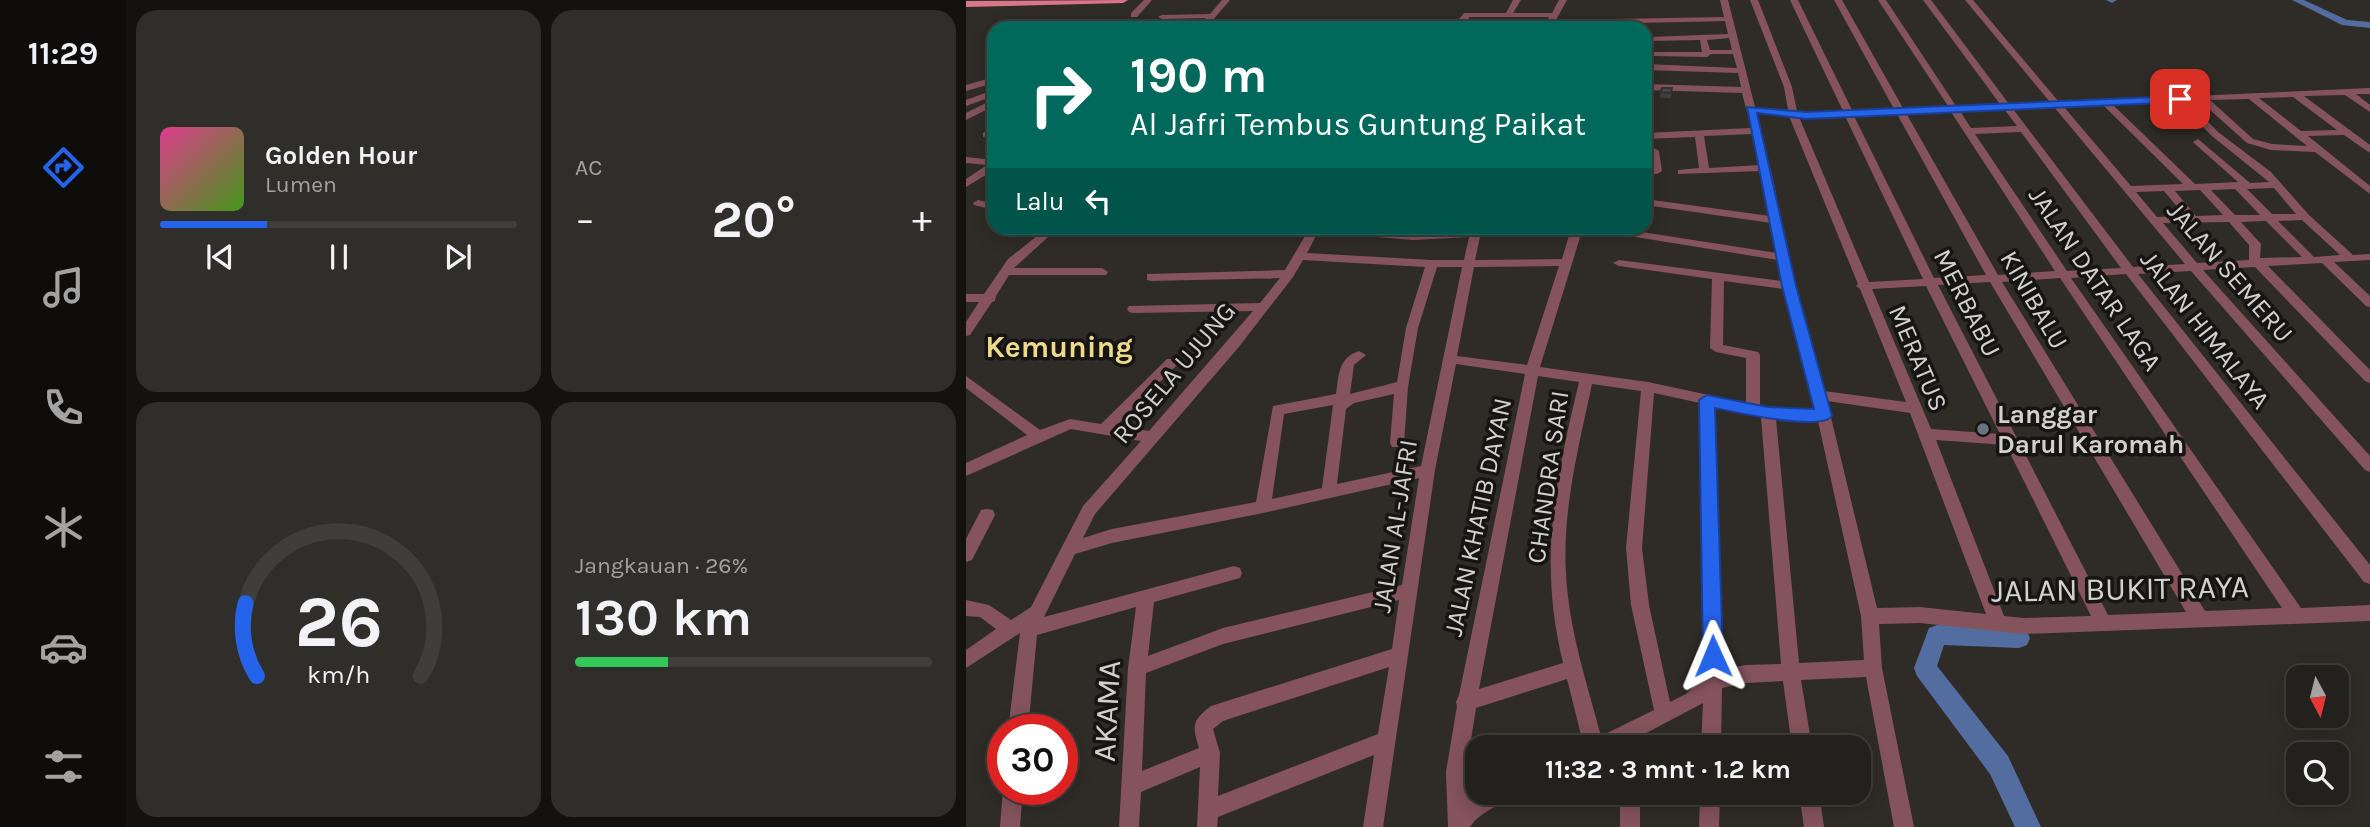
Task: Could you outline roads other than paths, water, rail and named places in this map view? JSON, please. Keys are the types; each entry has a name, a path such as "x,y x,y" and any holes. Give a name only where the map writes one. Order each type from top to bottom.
{"main road":[{"path":"966,3 1061,0"},
{"path":"966,3 1123,0"}],"street":[{"path":"1134,15 1148,0"},
{"path":"1208,21 1226,0"},
{"path":"1508,15 1517,0"},
{"path":"1552,21 1563,0"},
{"path":"1724,0 1765,169 1789,286 1819,395 1870,616 1873,668 1905,827"},
{"name":"MERATUS","path":"1754,0 1788,88 1793,114 1926,435 1998,623"},
{"name":"MERBABU","path":"1794,0 1930,282 2105,624"},
{"name":"KINIBALU","path":"1838,0 1993,277 2200,619"},
{"name":"JALAN DATAR LAGA","path":"1882,0 2063,274 2297,617"},
{"name":"JALAN HIMALAYA","path":"1927,0 2128,270 2370,577"},
{"name":"JALAN SEMERU","path":"1969,0 2193,267 2370,466"},
{"path":"1463,21 1467,15 1508,15 1545,21"},
{"path":"1161,17 1212,16"},
{"path":"1652,23 1728,19"},
{"path":"1652,39 1731,36"},
{"path":"1703,38 1706,52"},
{"path":"1677,39 1681,55"},
{"path":"1652,54 1704,56 1706,52 1735,52"},
{"path":"1652,67 1741,71"},
{"path":"966,77 987,72"},
{"path":"966,88 987,82"},
{"path":"1652,87 1746,90"},
{"path":"2347,92 2370,109"},
{"path":"1751,109 1793,114 1849,114 2370,92"},
{"path":"2295,94 2370,150"},
{"path":"2252,96 2368,187"},
{"path":"2202,98 2250,141 2271,147 2318,149"},
{"path":"2180,99 2276,185 2305,217 2350,258"},
{"path":"966,103 987,100"},
{"path":"966,117 987,102"},
{"path":"2105,102 2231,218 2255,243 2253,257 2258,264 2370,378"},
{"path":"1652,129 1755,128"},
{"path":"1652,136 1755,128"},
{"path":"1970,131 2023,129"},
{"path":"2299,134 2345,132"},
{"path":"1699,134 1704,171"},
{"path":"2199,142 2242,185 2268,217 2370,303"},
{"path":"1652,171 1657,171 1654,151"},
{"path":"966,160 987,163"},
{"path":"966,184 987,169"},
{"path":"1682,172 1765,169"},
{"path":"2129,189 2276,185"},
{"path":"2167,188 2193,219"},
{"path":"978,203 987,205"},
{"path":"1652,203 1776,220"},
{"path":"2155,220 2305,217"},
{"path":"966,332 991,298 1004,271 1026,247 1043,235"},
{"name":"ROSELA UJUNG","path":"1032,621 1072,548 1089,510 1289,274 1310,235"},
{"path":"1391,235 1434,235"},
{"name":"JALAN AL-JAFRI","path":"1373,827 1428,470 1475,235"},
{"name":"JALAN KHATIB DAYAN","path":"1459,824 1456,772 1465,702 1532,371 1576,235"},
{"path":"1643,235 1783,257"},
{"path":"1300,256 1432,264 1566,261"},
{"path":"1862,286 2369,258"},
{"path":"1619,263 1789,286"},
{"path":"1397,443 1401,386 1412,328 1432,264"},
{"path":"1004,271 1102,272"},
{"path":"1151,277 1289,274"},
{"path":"1718,278 1716,348 1754,355 1800,735"},
{"path":"966,298 991,298"},
{"path":"1133,309 1261,307"},
{"path":"1329,490 1338,411 1348,363 1359,355"},
{"path":"1451,359 1648,387 1760,411 1824,416"},
{"path":"1103,430 1172,362"},
{"name":"CHANDRA SARI","path":"1587,377 1573,436 1558,554 1560,601 1591,735"},
{"path":"966,382 1038,436"},
{"path":"1263,507 1278,410 1342,401 1401,386"},
{"path":"1648,387 1634,548 1640,605 1664,715"},
{"path":"1819,395 1914,408"},
{"path":"1707,400 1713,681 1711,735"},
{"path":"966,470 1070,424 1153,437"},
{"path":"1926,435 2012,440"},
{"path":"1072,548 1112,536 1263,507 1329,490 1428,470"},
{"path":"966,555 987,515"},
{"path":"966,660 1010,629 1032,621 1146,597 1234,573"},
{"path":"1138,668 1223,636 1410,590"},
{"name":"AKAMA","path":"1129,827 1138,668 1146,597"},
{"path":"966,608 983,610 1010,629"},
{"name":"JALAN BUKIT RAYA","path":"1870,616 1920,615 2024,626 2370,613"},
{"path":"1020,714 1032,621"},
{"path":"1385,741 1207,819 1210,753 1203,729 1212,716 1399,655"},
{"path":"1465,702 1574,668"},
{"path":"1636,735 1693,699 1713,681 1745,674 1873,668"},
{"path":"1133,785 1210,753"},
{"path":"1010,827 1012,805"},
{"path":"1459,824 1470,809 1477,805"},
{"path":"1630,805 1630,827"},
{"path":"1709,827 1710,805"},
{"path":"1811,805 1814,827"}],"waterway":[{"path":"2297,0 2345,23 2370,25"},
{"path":"2019,638 1937,635 1925,668 1999,765 2028,827"}],"place":[{"name":"Langgar Darul Karomah","path":"1983,429"}],"district":[{"name":"Kemuning","path":"1059,347"}]}
